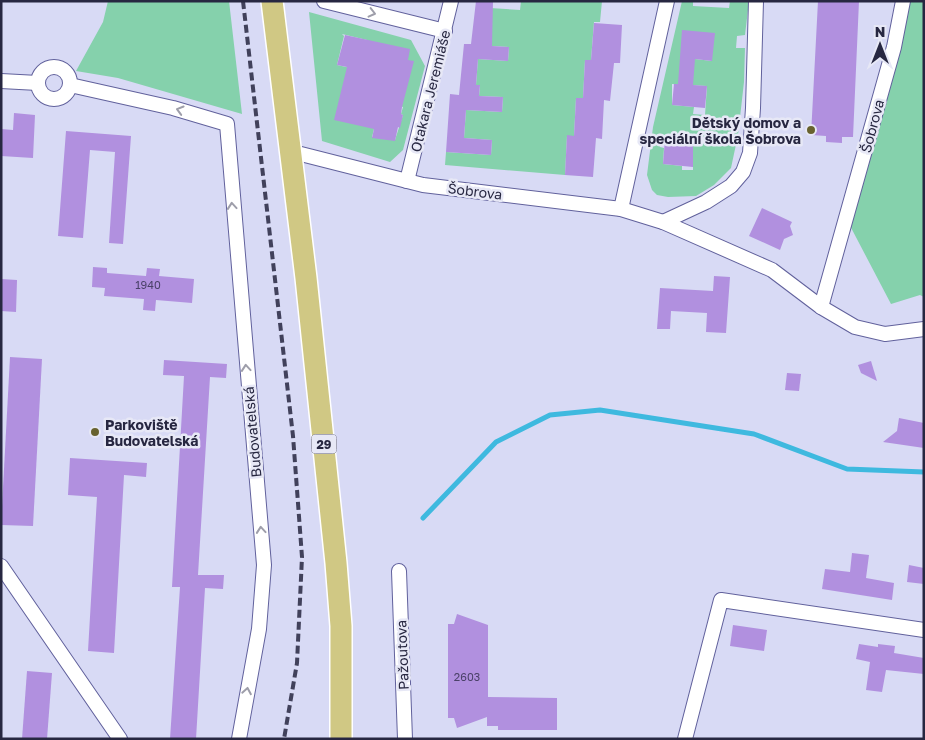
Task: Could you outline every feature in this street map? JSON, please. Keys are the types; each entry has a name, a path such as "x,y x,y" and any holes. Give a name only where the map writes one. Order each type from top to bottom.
{"main road":[{"name":"29","path":"272,1 311,327 340,617 343,678 341,739"}],"street":[{"path":"324,1 445,31"},
{"name":"Otakara Jeremiáše","path":"407,181 451,1"},
{"path":"621,209 667,1"},
{"path":"662,222 715,196 731,186 743,172 750,153 756,1"},
{"name":"Šobrova","path":"821,307 894,48 903,1"},
{"path":"57,68 66,73 70,85 63,96 54,100 41,93 38,83 46,69 57,68"},
{"path":"1,81 38,83"},
{"name":"Budovatelská","path":"70,85 173,108 227,124 264,565 258,629 239,739"},
{"name":"Šobrova","path":"289,151 423,185 621,209 662,222 772,270 821,307 856,327 885,334 924,329"},
{"path":"1,566 120,739"},
{"name":"Pažoutova","path":"399,571 405,739"},
{"path":"685,739 721,600 924,630"}],"green space":[{"path":"108,1 229,1 242,114 118,78 76,71 103,22"},
{"path":"521,1 602,1 600,22 594,22 591,60 585,60 583,98 576,98 574,136 567,136 565,175 445,165 446,152 491,155 492,140 464,138 466,110 502,112 503,97 479,96 480,86 476,85 478,59 508,61 509,47 492,46 492,34 488,34 490,8 520,10"},
{"path":"682,1 693,1 693,6 729,8 730,1 749,1 745,35 737,36 736,48 745,48 744,82 738,135 731,168 714,185 696,196 668,197 657,195 652,190 647,175 653,127","holes":["682,31 712,61 695,59","672,84 707,86 705,115 693,114 694,107 672,105","672,137 693,139 693,170 682,170 682,166 663,164 664,148 660,147 661,139 672,139"]},
{"path":"903,1 924,1 924,297 920,295 891,304 847,220"},
{"path":"309,12 411,40 425,66 403,150 390,162 322,141","holes":["342,34 367,40 360,70 337,65 344,36","381,101 403,107 401,114 403,115 395,140 372,137"]}],"building":[{"path":"476,1 493,1 492,46 509,47 508,61 478,59 476,85 480,85 479,96 503,97 502,112 466,110 464,138 492,140 491,155 446,152 450,94 459,95 464,44 471,44"},
{"path":"818,1 859,1 853,137 842,137 842,143 826,142 826,136 811,135"},
{"path":"594,23 622,25 620,63 614,63 610,101 604,100 602,139 596,138 593,177 565,175 567,135 574,136 576,98 583,98 585,60 591,60"},
{"path":"682,30 715,33 712,61 695,59 693,85 707,86 705,108 672,105 674,84 678,84"},
{"path":"345,35 410,49 408,60 414,61 402,107 401,114 403,115 400,128 398,127 395,141 372,138 374,129 334,120 347,67 337,65"},
{"path":"14,113 35,115 33,158 1,156 1,129 13,130"},
{"path":"66,131 131,136 123,244 109,243 115,152 90,150 83,238 58,236"},
{"path":"672,137 693,139 693,167 663,164 665,139 672,139"},
{"path":"762,208 792,222 790,226 793,235 784,239 780,250 749,236"},
{"path":"93,267 107,268 107,273 146,276 147,268 160,269 159,276 194,279 192,303 156,300 155,311 143,310 144,299 104,296 105,288 92,287"},
{"path":"714,276 730,277 726,333 706,332 707,313 671,311 670,329 657,329 660,288 713,291"},
{"path":"1,279 17,280 16,312 1,311"},
{"path":"10,357 42,359 33,526 1,525"},
{"path":"164,360 227,364 226,378 210,377 198,575 224,575 223,589 205,588 196,739 170,739 180,587 172,587 184,376 163,375"},
{"path":"871,361 877,381 861,373 858,365"},
{"path":"787,373 801,374 799,391 785,390"},
{"path":"899,418 924,423 924,448 883,442 897,431"},
{"path":"70,458 147,463 146,477 124,475 114,653 88,651 97,497 68,495"},
{"path":"852,553 869,555 866,578 894,583 892,600 822,589 825,569 850,572"},
{"path":"909,565 924,568 924,584 907,582"},
{"path":"457,614 488,625 488,697 557,698 557,730 498,730 498,726 487,726 487,717 457,728 454,718 448,718 448,624 454,624"},
{"path":"733,625 767,630 764,651 730,646"},
{"path":"859,644 878,647 878,644 895,646 894,653 924,658 924,674 886,670 882,692 866,690 870,662 856,659"},
{"path":"27,671 52,673 47,739 22,739"}],"waterway":[{"path":"423,518 496,442 550,415 600,410 754,434 847,469 924,472"}],"railway":[{"path":"243,1 293,436 302,557 297,663 284,739"}],"place":[{"name":"Dětský domov a speciální škola Šobrova","path":"811,130"},
{"name":"Parkoviště Budovatelská","path":"95,432"}]}
